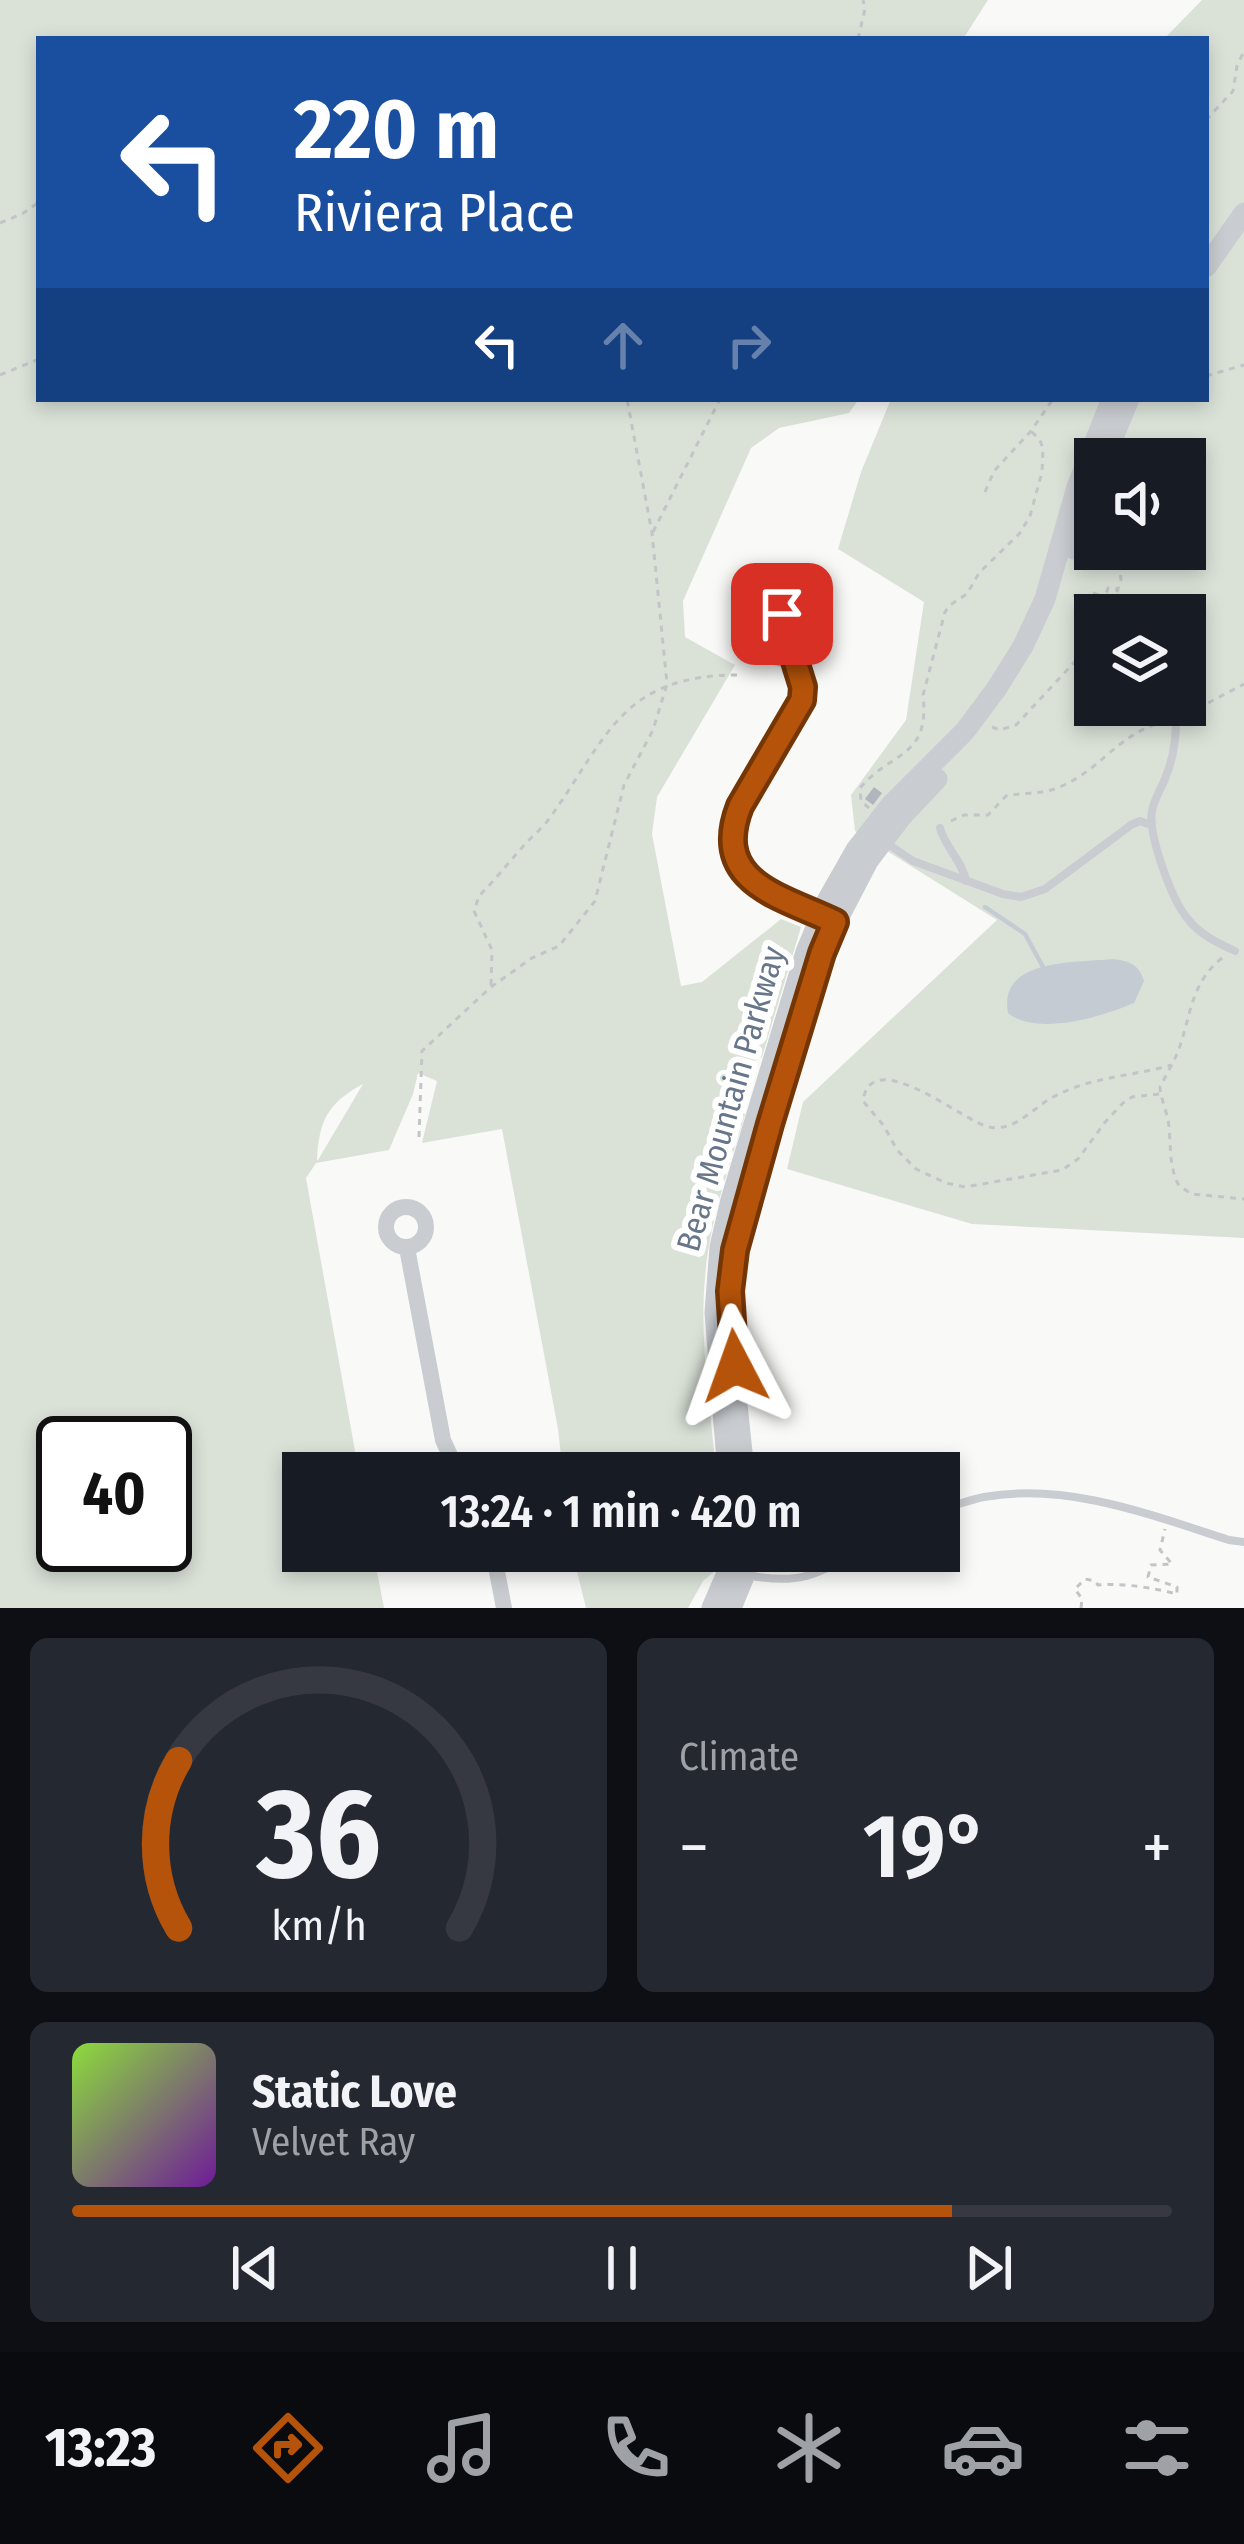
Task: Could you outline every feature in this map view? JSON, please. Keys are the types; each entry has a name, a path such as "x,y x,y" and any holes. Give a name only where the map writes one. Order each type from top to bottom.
{"street":[{"path":"1209,243 1244,194"},
{"path":"1209,263 1244,213"},
{"name":"Bear Mountain Parkway","path":"742,1452 731,1312 735,1250 840,876 870,830 965,731 1010,668 1045,599 1077,487 1111,402"},
{"path":"1113,438 1128,402"},
{"name":"Bear Mountain Parkway","path":"726,1452 715,1313 719,1247 806,952 883,840 986,724 1020,673 1050,616 1074,545"},
{"path":"794,658 802,700 740,806 731,841 751,882 827,919"},
{"path":"407,1247 448,1452"},
{"path":"497,1572 504,1608"},
{"path":"712,1608 732,1572"},
{"path":"731,1608 736,1572"}],"lane":[{"path":"1175,726 1173,756 1153,806 1151,825 1181,910 1201,932 1235,951"},
{"path":"883,840 913,861 1021,897 1045,889 1131,825 1140,821 1151,825"},
{"path":"940,828 965,881"},
{"path":"960,1504 985,1497 1044,1493 1101,1502 1244,1542"},
{"path":"756,1572 770,1580 806,1578 818,1572"}],"path":[{"path":"859,36 863,0"},
{"path":"1209,117 1233,91 1244,50"},
{"path":"0,223 36,204"},
{"path":"0,375 36,360"},
{"path":"1209,375 1244,365"},
{"path":"419,1137 422,1051 491,987 532,958 559,946 595,901 624,784 653,730 667,684 652,533 628,402"},
{"path":"652,533 719,402"},
{"path":"985,492 994,470 1052,402"},
{"path":"870,810 861,801 860,788 921,734 923,695 945,612 967,594 991,558 1008,546 1030,516 1043,449 1031,431"},
{"path":"1117,594 1120,570"},
{"path":"1106,594 1108,588 1119,589"},
{"path":"986,724 1000,730 1016,725 1074,663"},
{"path":"491,987 492,950 474,911 479,896 547,822 611,724 667,684 705,675 738,674"},
{"path":"1206,704 1244,685"},
{"path":"940,828 958,816 988,815 1006,796 1061,787 1138,730 1152,726"},
{"path":"1235,951 1215,964 1199,984 1159,1094 1179,1186 1192,1194 1244,1199"},
{"path":"1159,1094 1132,1097 1123,1103 1078,1159 1062,1171 965,1187 916,1168 897,1150 863,1101 869,1085 892,1081 924,1091 985,1126 1005,1127 1072,1087 1172,1065"},
{"path":"1082,1608 1075,1589 1085,1579 1098,1585 1150,1586 1177,1594 1177,1587 1148,1576 1151,1565 1172,1564 1160,1550 1168,1521"}],"shaded area":[{"path":"0,0 988,0 965,36 36,36 36,402 857,402 849,413 779,428 751,448 683,601 685,637 735,665 657,797 652,834 681,986 702,982 781,919 801,927 762,1057 742,1068 734,1095 745,1115 707,1257 703,1326 714,1452 561,1452 502,1129 422,1143 437,1081 418,1073 389,1150 316,1163 306,1178 355,1452 282,1452 282,1572 377,1572 384,1608 0,1608","holes":["363,1084 317,1160 328,1114 341,1098"]},
{"path":"1202,0 1244,0 1244,1238 972,1224 787,1169 803,1102 997,920 855,831 851,795 906,720 924,602 838,549 861,472 890,402 1209,402 1209,36 1167,36"},
{"path":"1113,959 1133,964 1142,975 1134,1003 1053,1024 1021,1020 1008,1013 1008,995 1027,973 1060,963"},
{"path":"577,1572 714,1572 688,1608 586,1608"}],"building":[{"path":"874,787 882,793 873,805 865,799"}],"waterway":[{"path":"985,907 1025,934 1043,967"}],"route":[{"path":"735,1366 730,1291 735,1250 835,922 751,882 731,841 740,806 802,700 794,658 807,637 804,625 782,614"}]}
